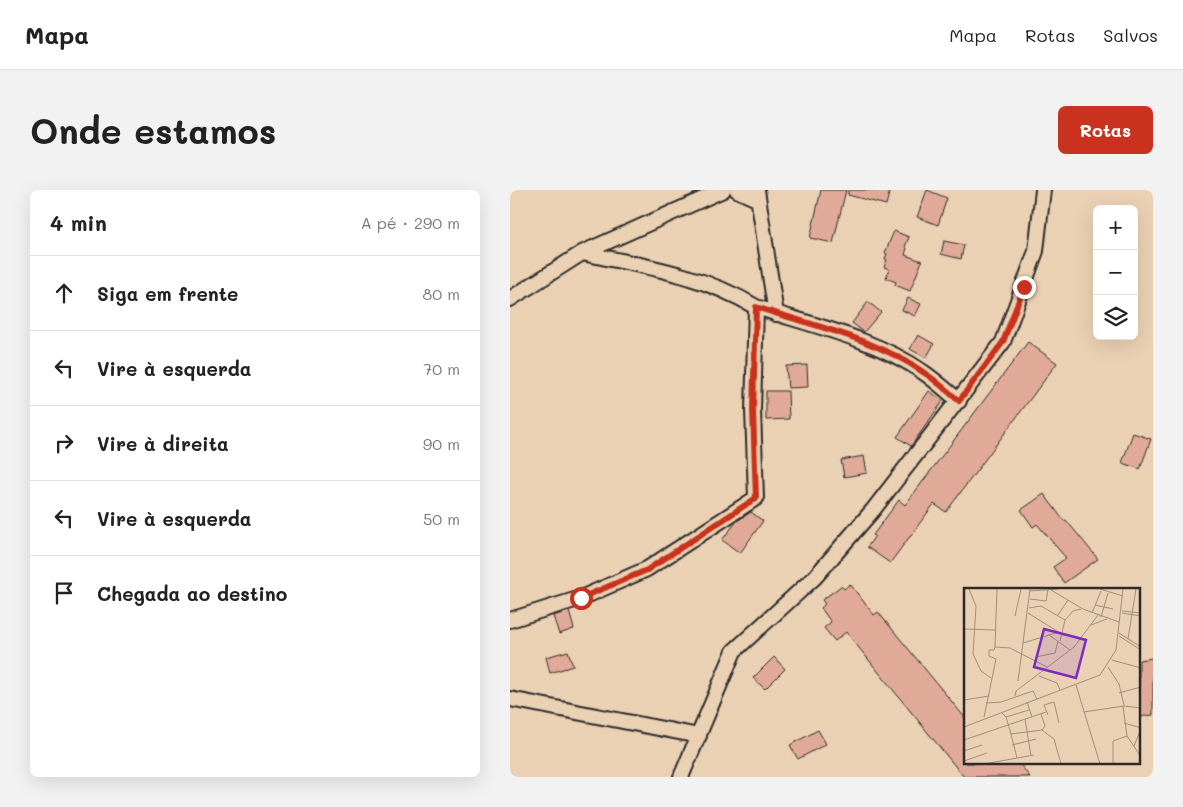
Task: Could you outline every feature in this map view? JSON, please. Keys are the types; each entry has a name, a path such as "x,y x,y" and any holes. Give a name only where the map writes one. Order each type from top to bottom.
{"street":[{"path":"510,300 582,253 723,190"},
{"path":"737,190 757,194 776,314"},
{"path":"680,777 734,651 815,577 873,510 1003,342 1036,251 1043,190"},
{"path":"582,253 662,268 700,280 744,299 756,307 890,353 923,372 959,401"},
{"path":"510,620 581,598 647,570 756,498 753,410 756,307"},
{"path":"510,700 699,736"}],"building":[{"path":"821,190 846,190 833,243 810,238"},
{"path":"848,190 890,190 886,205 848,195"},
{"path":"927,190 947,198 938,225 917,217"},
{"path":"894,231 909,237 905,247 907,248 905,255 922,261 910,291 895,285 896,282 886,278 889,269 884,267 887,260 885,259 887,254 885,253"},
{"path":"944,241 964,245 961,259 941,254"},
{"path":"908,298 921,304 915,316 902,310"},
{"path":"868,302 881,312 864,332 852,323"},
{"path":"918,335 934,344 926,358 910,349"},
{"path":"1028,342 1057,363 946,512 934,504 890,563 867,547 875,536 873,535 899,500 905,505"},
{"path":"807,365 808,387 788,388 786,366"},
{"path":"766,391 788,391 789,419 766,420"},
{"path":"929,391 943,401 911,446 897,437"},
{"path":"1133,433 1151,439 1140,469 1122,463"},
{"path":"864,456 867,473 844,477 841,460"},
{"path":"1044,494 1064,521 1066,520 1098,559 1064,583 1053,567 1066,558 1037,524 1033,527 1021,510"},
{"path":"751,512 763,521 740,553 722,540 737,521"},
{"path":"850,584 874,615 878,612 964,717 964,764 1020,764 1030,777 964,777 846,632 835,641 824,628 831,622 821,608 825,604 822,600 841,586 844,589"},
{"path":"569,611 574,629 559,634 553,616"},
{"path":"568,651 573,666 550,673 546,657"},
{"path":"774,657 785,669 765,689 753,678"},
{"path":"1153,658 1153,715 1140,717 1140,660"},
{"path":"818,730 826,744 798,759 790,745"}],"route":[{"path":"581,598 647,570 756,498 753,410 756,307 890,353 923,372 959,401 1003,342 1024,287"}]}
